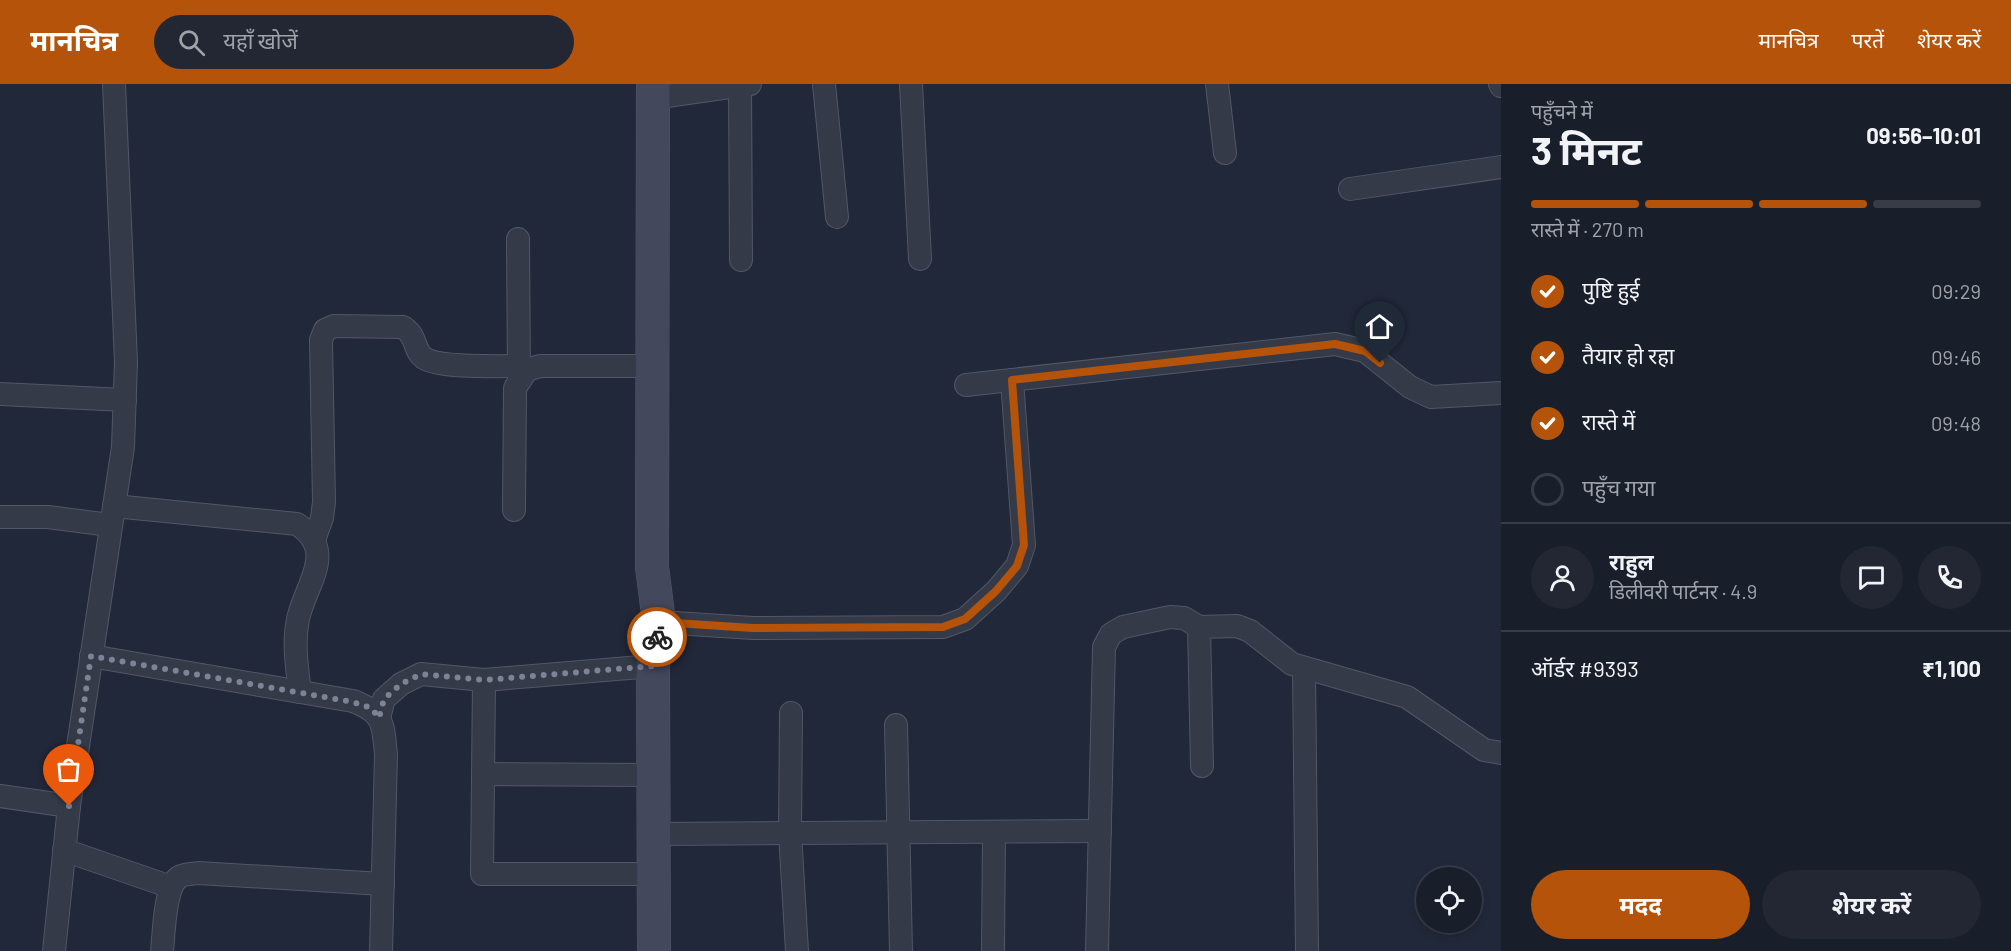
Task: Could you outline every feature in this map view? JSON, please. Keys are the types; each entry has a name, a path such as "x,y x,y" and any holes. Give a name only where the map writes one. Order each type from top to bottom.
{"street":[{"path":"54,951 69,806 123,447 126,362 114,84"},
{"path":"824,84 837,216"},
{"path":"911,84 920,259"},
{"path":"1217,84 1225,153"},
{"path":"654,951 653,666 659,622 652,567 653,91 745,85 741,260"},
{"path":"1350,189 1501,167"},
{"path":"514,510 515,388 519,372 518,239"},
{"path":"314,540 322,518 324,502 321,340 325,330 334,326 403,327 412,333 418,352 431,361 519,372 540,366 654,366"},
{"path":"966,385 1335,344 1365,351 1410,387 1431,397 1501,393"},
{"path":"659,622 753,628 943,627 965,619 1017,566 1024,545 1012,380"},
{"path":"0,394 125,400"},
{"path":"0,517 112,516 297,524 309,532 318,550 315,576 300,612 296,637 300,692"},
{"path":"1097,951 1104,647 1111,634 1123,627 1170,617 1184,618 1199,627 1237,626 1250,631 1280,657 1304,670 1372,686 1407,698 1484,750 1501,753"},
{"path":"1199,627 1202,766"},
{"path":"91,656 300,692 353,702 371,708 379,718 384,730 386,755 381,951"},
{"path":"379,718 384,699 401,684 421,674 484,680 653,666"},
{"path":"1304,670 1307,951"},
{"path":"484,680 482,874 654,874"},
{"path":"791,713 790,833 797,951"},
{"path":"896,725 901,951"},
{"path":"484,774 653,775"},
{"path":"0,796 69,806"},
{"path":"653,834 1100,831"},
{"path":"993,951 994,832"},
{"path":"64,850 171,887"},
{"path":"162,951 171,887 178,878 198,873 383,884"}],"way so far":[{"path":"69,806 91,656 353,702 371,708 379,718 384,699 401,684 421,674 484,680 653,666 657,637"}],"route":[{"path":"657,637 659,622 753,628 943,627 965,619 996,591 1017,566 1024,545 1024,515 1012,380 1335,344 1352,346 1365,351 1380,363"}]}
